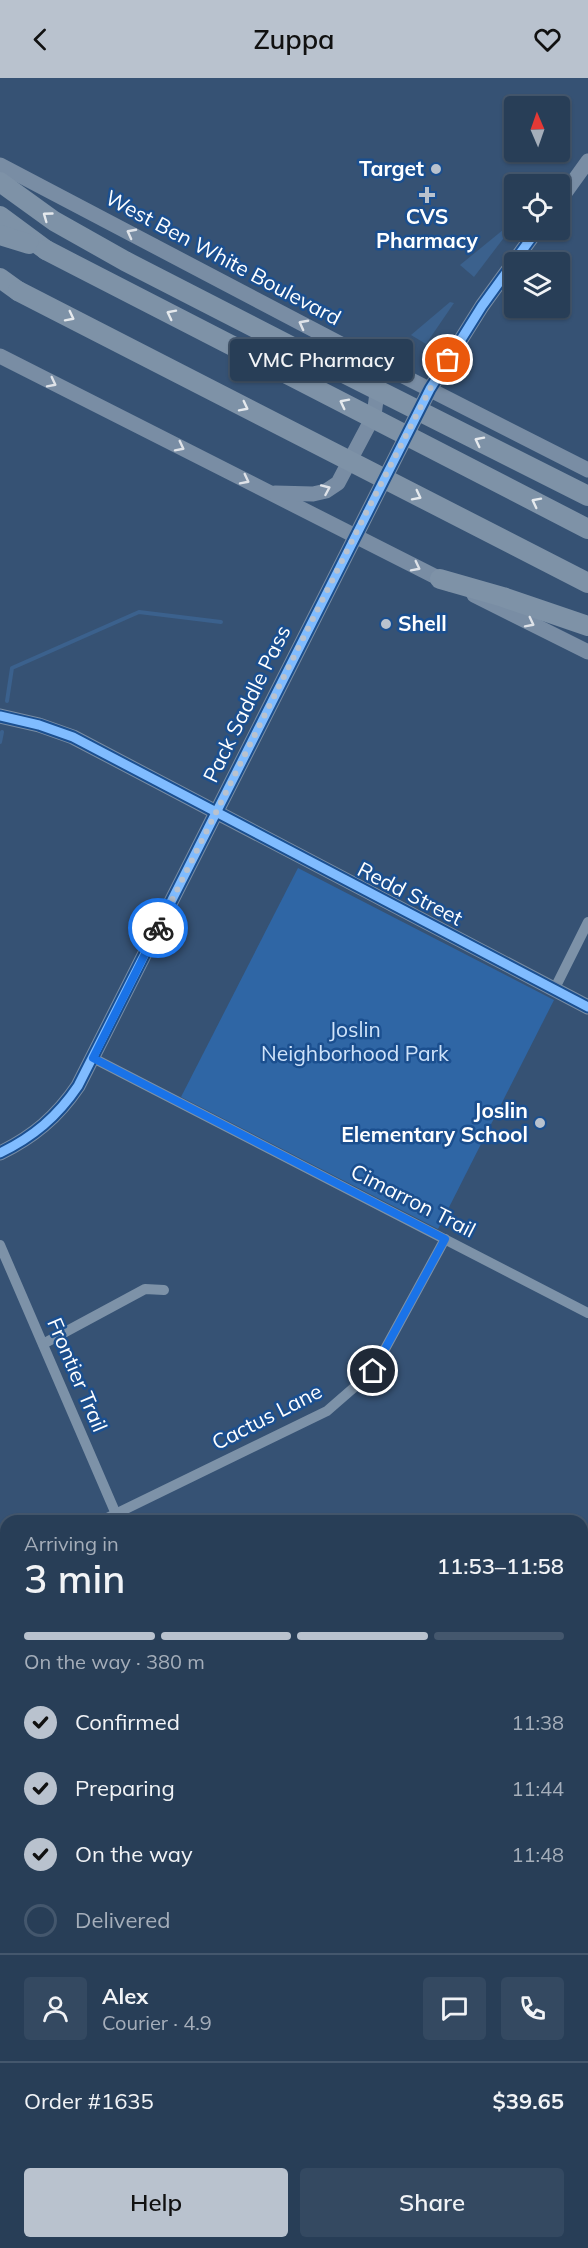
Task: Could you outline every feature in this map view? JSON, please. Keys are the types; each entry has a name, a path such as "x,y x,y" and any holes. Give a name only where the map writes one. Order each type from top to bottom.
{"highway":[{"path":"0,182 54,221 105,250 588,496"},
{"path":"0,216 46,250"},
{"path":"0,235 46,250 588,529"},
{"path":"0,278 9,288 588,583"},
{"path":"440,579 503,597 588,626"}],"street":[{"path":"570,186 588,161"},
{"name":"West Ben White Boulevard","path":"0,165 356,352 588,470"},
{"name":"Pack Saddle Pass","path":"0,1153 29,1138 54,1118 78,1086 430,389 482,306 530,240"},
{"path":"269,492 313,494 326,491 338,483 374,415 378,393 373,375 356,352"},
{"path":"0,356 355,537 588,652"},
{"name":"Redd Street","path":"0,716 39,725 73,737 588,1007"},
{"path":"555,990 588,922"},
{"name":"Cimarron Trail","path":"93,1058 588,1313"},
{"name":"Cactus Lane","path":"121,1515 327,1411 373,1371 445,1239"},
{"name":"Frontier Trail","path":"0,1245 116,1515"},
{"path":"43,1344 145,1290 164,1290"}],"green space":[{"name":"Joslin Neighborhood Park","path":"298,868 554,1000 438,1229 181,1097"}],"shaded area":[{"path":"504,229 504,238 474,277 460,265"},
{"path":"450,302 454,303 426,344 411,335"}],"waterway":[{"path":"7,701 12,668 139,612 221,622"},
{"path":"0,742 2,732"}],"cycle path":[{"path":"0,1153 44,1125 78,1086 430,389 482,306 530,240"},
{"path":"0,716 39,725 73,737 588,1007"}],"way so far":[{"path":"158,928 365,515 430,389 448,360"}],"place":[{"name":"Target","path":"436,169"},
{"name":"CVS Pharmacy","path":"427,195"},
{"name":"VMC Pharmacy","path":"448,360"},
{"name":"Shell","path":"386,624"},
{"name":"Joslin Elementary School","path":"540,1123"}],"route":[{"path":"158,928 93,1058 445,1239 373,1371"}]}
